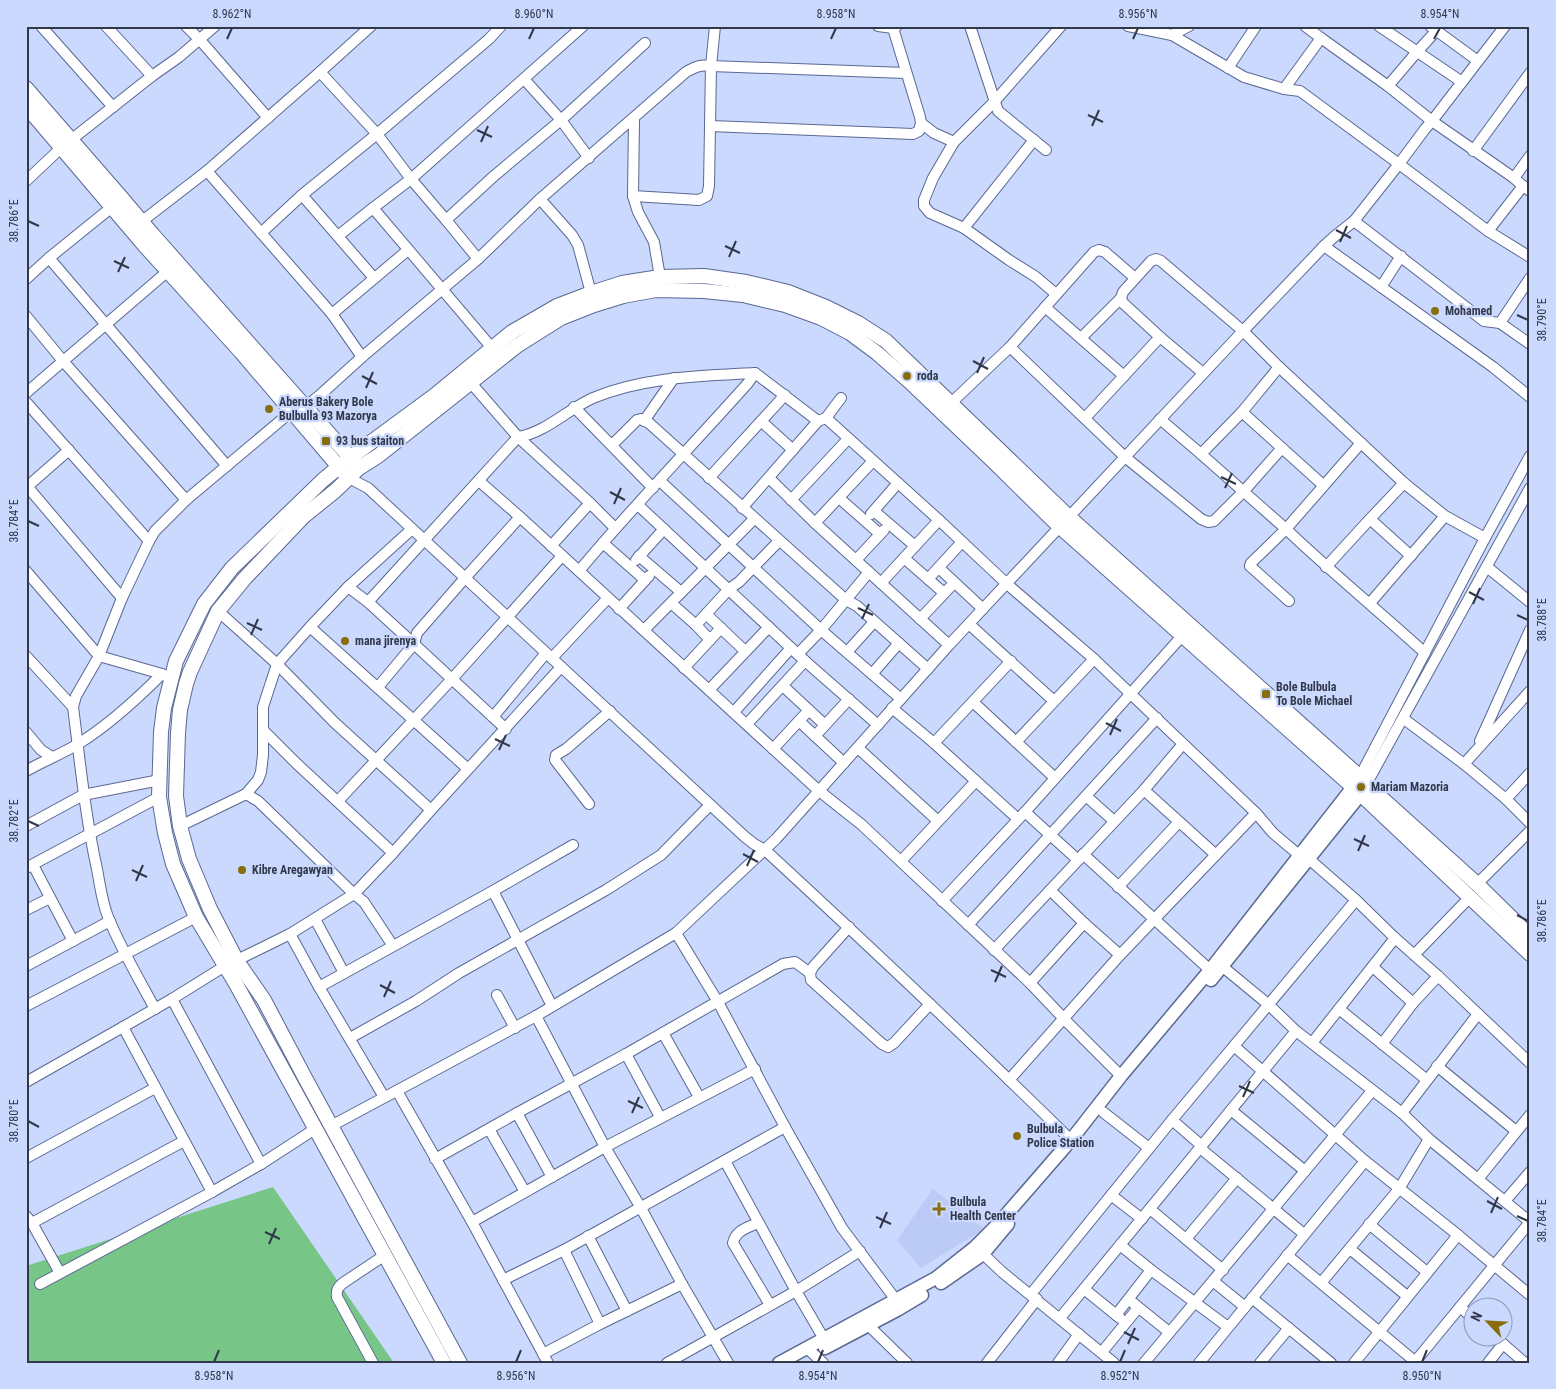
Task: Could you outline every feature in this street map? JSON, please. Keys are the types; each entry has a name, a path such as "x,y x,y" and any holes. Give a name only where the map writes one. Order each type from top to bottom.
{"main road":[{"path":"26,88 112,207 241,352 353,468"},
{"path":"26,106 67,143 141,222 298,409 338,467"},
{"path":"460,1363 264,1000 231,963 196,917 173,864 159,797 161,732 167,676 204,604 232,568 338,467 353,468 378,456 518,345 557,306 591,292 622,283 660,277 704,276 746,282 787,299 850,333 877,353 910,382 994,462 1360,786 1470,897 1530,954"},
{"path":"444,1363 315,1129 231,963 189,859 180,826 176,796 178,733 180,710 190,672 218,611 245,578 353,468 434,396 512,332 545,320 561,318 624,296 656,290 704,291 787,299 826,307 858,323 886,341 951,403 1064,522 1182,636 1477,884 1530,936"}],"street":[{"path":"41,26 113,107"},
{"path":"186,26 268,118"},
{"path":"26,181 67,143 179,57 215,26"},
{"path":"141,222 207,171 370,26"},
{"path":"261,233 501,26"},
{"path":"338,236 411,179 583,26"},
{"path":"633,196 699,200 707,196 709,186 711,66 714,26"},
{"path":"710,126 913,134 919,131 921,123 906,74 896,27 878,26"},
{"path":"970,26 998,111 1046,150"},
{"path":"1056,294 1036,277 964,228 930,213 924,206 924,200 933,178 954,142 994,102 1061,26"},
{"path":"1128,26 1172,35 1244,78 1284,89 1300,91 1488,231 1530,257"},
{"path":"1172,35 1190,26"},
{"path":"1228,68 1256,26"},
{"path":"1305,26 1388,86 1432,121 1526,188 1488,231"},
{"path":"1379,26 1416,53 1462,82"},
{"path":"331,1126 536,1016 676,933 764,850 949,645 1125,456 1324,246 1354,222 1505,26"},
{"path":"112,28 152,76"},
{"path":"1388,86 1416,53 1433,29 1478,61"},
{"path":"1284,89 1321,38"},
{"path":"446,220 494,176 561,120 645,43"},
{"path":"155,1009 125,953 110,921 103,900 89,834 73,706 76,696 99,656 122,598 155,532 186,500 298,409 319,396 478,259 540,199 686,72 696,66 704,65 906,74"},
{"path":"320,72 377,134 411,179 478,259"},
{"path":"1473,151 1530,73"},
{"path":"524,79 561,120 589,158"},
{"path":"634,119 633,196 638,212 654,242 660,277"},
{"path":"921,123 934,133 954,142"},
{"path":"964,228 1034,140"},
{"path":"1514,178 1530,156"},
{"path":"207,171 332,314 362,357"},
{"path":"302,196 374,278"},
{"path":"540,199 572,235 578,245 591,292"},
{"path":"26,279 112,207"},
{"path":"373,208 492,348"},
{"path":"1354,222 1484,321 1500,323 1530,344"},
{"path":"1324,246 1494,367 1530,398"},
{"path":"332,314 408,250"},
{"path":"951,403 1010,348 1094,252 1099,250 1105,252 1135,278"},
{"path":"1381,287 1401,256"},
{"path":"49,258 227,466"},
{"path":"1081,338 1121,298 1123,292 1135,278 1156,258 1243,331 1404,483 1445,516 1485,538"},
{"path":"26,393 168,271"},
{"path":"1500,323 1530,278"},
{"path":"1121,298 1123,303 1160,338 1203,374"},
{"path":"1045,307 1124,376"},
{"path":"26,316 63,361 186,500"},
{"path":"1085,418 1160,338"},
{"path":"1010,348 1125,456 1201,519 1208,522 1214,521 1282,448"},
{"path":"1201,454 1242,412 1279,367"},
{"path":"579,571 615,528 657,484 755,373"},
{"path":"368,602 423,539 518,437 534,433 574,407 615,390 674,378 755,373 848,439 898,483 1007,584 1094,659 1256,813 1273,833 1356,900 1530,1063"},
{"path":"644,421 674,378"},
{"path":"471,382 518,437 615,528"},
{"path":"709,478 785,395"},
{"path":"742,508 841,398"},
{"path":"26,402 149,541"},
{"path":"574,407 612,445 730,544 821,630 901,699"},
{"path":"1242,412 1323,485"},
{"path":"1160,419 1425,653"},
{"path":"612,445 638,420 644,421 661,434 846,600 857,606 928,669"},
{"path":"761,421 793,450"},
{"path":"791,500 848,439"},
{"path":"1289,601 1250,566 1251,563 1286,529 1361,443"},
{"path":"68,450 27,485 122,598"},
{"path":"1360,786 1425,653 1530,456"},
{"path":"815,523 873,461"},
{"path":"353,468 368,488 710,805 744,836 764,850 849,927 1071,1140"},
{"path":"769,478 815,523 949,645"},
{"path":"479,481 818,790 862,825 901,861 1030,983 1121,1076"},
{"path":"865,521 898,483"},
{"path":"1326,567 1404,483"},
{"path":"779,1363 814,1355 824,1339 936,1278 974,1248 1009,1212 1071,1140 1121,1076 1304,857 1360,786 1404,719 1530,488"},
{"path":"839,498 880,534"},
{"path":"551,546 590,503"},
{"path":"638,505 798,654 878,725"},
{"path":"874,511 915,546"},
{"path":"1370,604 1445,516"},
{"path":"378,687 414,644 417,634 520,517"},
{"path":"644,630 754,518"},
{"path":"1370,519 1411,556"},
{"path":"881,583 939,520"},
{"path":"856,560 889,524"},
{"path":"180,826 246,794 258,780 263,755 263,707 277,664 348,587 412,529"},
{"path":"629,566 664,529"},
{"path":"696,625 728,589 739,582 779,541"},
{"path":"928,579 962,542"},
{"path":"602,543 645,580"},
{"path":"338,801 415,720 506,616 562,556"},
{"path":"639,556 680,592"},
{"path":"904,558 944,593"},
{"path":"1487,567 1530,602"},
{"path":"939,568 984,609"},
{"path":"619,609 656,570"},
{"path":"26,572 99,656 167,676"},
{"path":"734,712 798,654 821,630 869,572"},
{"path":"920,619 954,583"},
{"path":"348,587 368,602 506,729"},
{"path":"493,717 549,656 608,598"},
{"path":"671,603 710,640"},
{"path":"218,611 277,664 335,723 431,810"},
{"path":"706,614 745,651"},
{"path":"846,652 874,622"},
{"path":"969,624 1054,701"},
{"path":"310,627 468,769"},
{"path":"709,690 769,627"},
{"path":"684,668 721,628"},
{"path":"1476,749 1530,630"},
{"path":"942,900 1021,816 1182,636"},
{"path":"872,674 899,643"},
{"path":"747,724 783,686 798,654"},
{"path":"26,656 73,706"},
{"path":"1016,742 1094,659"},
{"path":"934,743 1011,661"},
{"path":"26,1082 155,1009 231,963 290,934 354,894 561,667"},
{"path":"26,771 78,744 102,727 143,692 167,676"},
{"path":"783,686 825,724"},
{"path":"1464,764 1530,691"},
{"path":"815,736 849,699"},
{"path":"973,702 1055,778"},
{"path":"892,708 976,781 1118,886 1210,970"},
{"path":"773,749 809,710"},
{"path":"589,804 554,760 556,755 566,749 610,711"},
{"path":"968,925 1157,718"},
{"path":"1404,719 1464,764 1506,799 1530,824"},
{"path":"799,721 844,763"},
{"path":"264,730 393,852"},
{"path":"26,732 40,750 52,757"},
{"path":"994,950 1144,790 1183,744"},
{"path":"858,748 938,822"},
{"path":"1506,799 1530,773"},
{"path":"26,826 83,795 160,780"},
{"path":"901,861 976,781"},
{"path":"1144,790 1216,855"},
{"path":"246,794 258,802 364,902 393,946"},
{"path":"1086,796 1114,821"},
{"path":"72,941 50,898 29,866 159,797"},
{"path":"350,1038 416,1002 459,974 606,890 661,856 710,805"},
{"path":"1009,1080 1120,955 1256,813"},
{"path":"1118,886 1179,822"},
{"path":"1477,884 1530,831"},
{"path":"319,987 573,845"},
{"path":"797,1363 897,1310 957,1273 983,1254 1070,1153 1172,1026 1223,968 1304,857"},
{"path":"1050,890 1120,955"},
{"path":"493,891 552,1006"},
{"path":"1414,955 1470,897"},
{"path":"26,910 50,898"},
{"path":"986,1363 1111,1195 1356,900"},
{"path":"26,1006 196,917"},
{"path":"314,919 344,973"},
{"path":"26,966 110,921"},
{"path":"1030,983 1084,922"},
{"path":"849,927 813,967 810,973 811,980 882,1044 888,1047 930,1004"},
{"path":"676,933 718,1002 842,1228 896,1300"},
{"path":"290,934 384,1097"},
{"path":"1312,1043 1395,938"},
{"path":"436,1159 626,1054 783,964 795,962 810,973"},
{"path":"1373,967 1413,1003"},
{"path":"1223,968 1296,1031 1402,1114 1429,1139 1530,1222 1415,1362 1287,1255"},
{"path":"1382,1044 1413,1003 1438,976"},
{"path":"497,995 514,1028"},
{"path":"172,999 262,1164"},
{"path":"1339,1009 1426,1080"},
{"path":"1402,1114 1478,1014"},
{"path":"536,1016 570,1084 728,1363"},
{"path":"123,1027 212,1192"},
{"path":"1060,1318 1296,1031"},
{"path":"663,1033 699,1097"},
{"path":"1234,1046 1364,1161 1458,1235 1530,1296"},
{"path":"626,1054 660,1117"},
{"path":"1437,1066 1516,1131"},
{"path":"472,1222 660,1117 755,1069"},
{"path":"26,1158 155,1088"},
{"path":"398,1091 546,1359 600,1324 682,1284"},
{"path":"1144,1363 1372,1091"},
{"path":"1232,1110 1305,1171"},
{"path":"1103,1112 1149,1148"},
{"path":"517,1113 552,1177"},
{"path":"1478,1179 1530,1115"},
{"path":"1172,1120 1304,1234"},
{"path":"503,1280 564,1250 785,1127"},
{"path":"40,1284 262,1164 315,1129"},
{"path":"489,1129 525,1192"},
{"path":"1321,1283 1399,1189 1429,1139"},
{"path":"60,1273 29,1220 184,1141"},
{"path":"725,1161 824,1339"},
{"path":"1199,1363 1364,1161"},
{"path":"1505,1201 1530,1172"},
{"path":"1186,1239 1237,1178"},
{"path":"1111,1195 1142,1219"},
{"path":"1150,1209 1223,1270"},
{"path":"758,1223 739,1231 734,1236 732,1242 770,1305"},
{"path":"1369,1224 1427,1272"},
{"path":"1354,1363 1458,1235"},
{"path":"588,1236 627,1311"},
{"path":"1120,1245 1228,1327"},
{"path":"1350,1249 1407,1296"},
{"path":"564,1250 600,1324"},
{"path":"667,1363 796,1291 860,1251"},
{"path":"983,1254 1002,1272 1114,1363"},
{"path":"373,1363 336,1292 338,1286 385,1256"},
{"path":"1116,1315 1151,1270"},
{"path":"1213,1281 1245,1307"},
{"path":"1084,1289 1126,1323"},
{"path":"1252,1298 1331,1363"},
{"path":"1128,1300 1169,1332"},
{"path":"1460,1307 1464,1310"},
{"path":"1102,1352 1138,1308"},
{"path":"868,1325 907,1363"},
{"path":"1260,1363 1289,1328"},
{"path":"1058,1363 1079,1334"},
{"path":"1488,1363 1501,1346"},
{"path":"1505,1346 1525,1363"}],"shaded area":[{"name":"Bulbula Health Center","path":"933,1189 984,1229 921,1268 897,1240"}],"green space":[{"path":"273,1187 394,1363 26,1363 26,1266"}],"place":[{"name":"Mohamed","path":"1435,311"},
{"name":"roda","path":"907,376"},
{"name":"Aberus Bakery Bole Bulbulla 93 Mazorya","path":"269,409"},
{"name":"93 bus staiton","path":"326,441"},
{"name":"mana jirenya","path":"345,641"},
{"name":"Bole Bulbula To Bole Michael","path":"1266,694"},
{"name":"Mariam Mazoria","path":"1361,787"},
{"name":"Kibre Aregawyan","path":"242,870"},
{"name":"Bulbula Police Station","path":"1017,1136"},
{"name":"Bulbula Health Center","path":"939,1209"}]}
